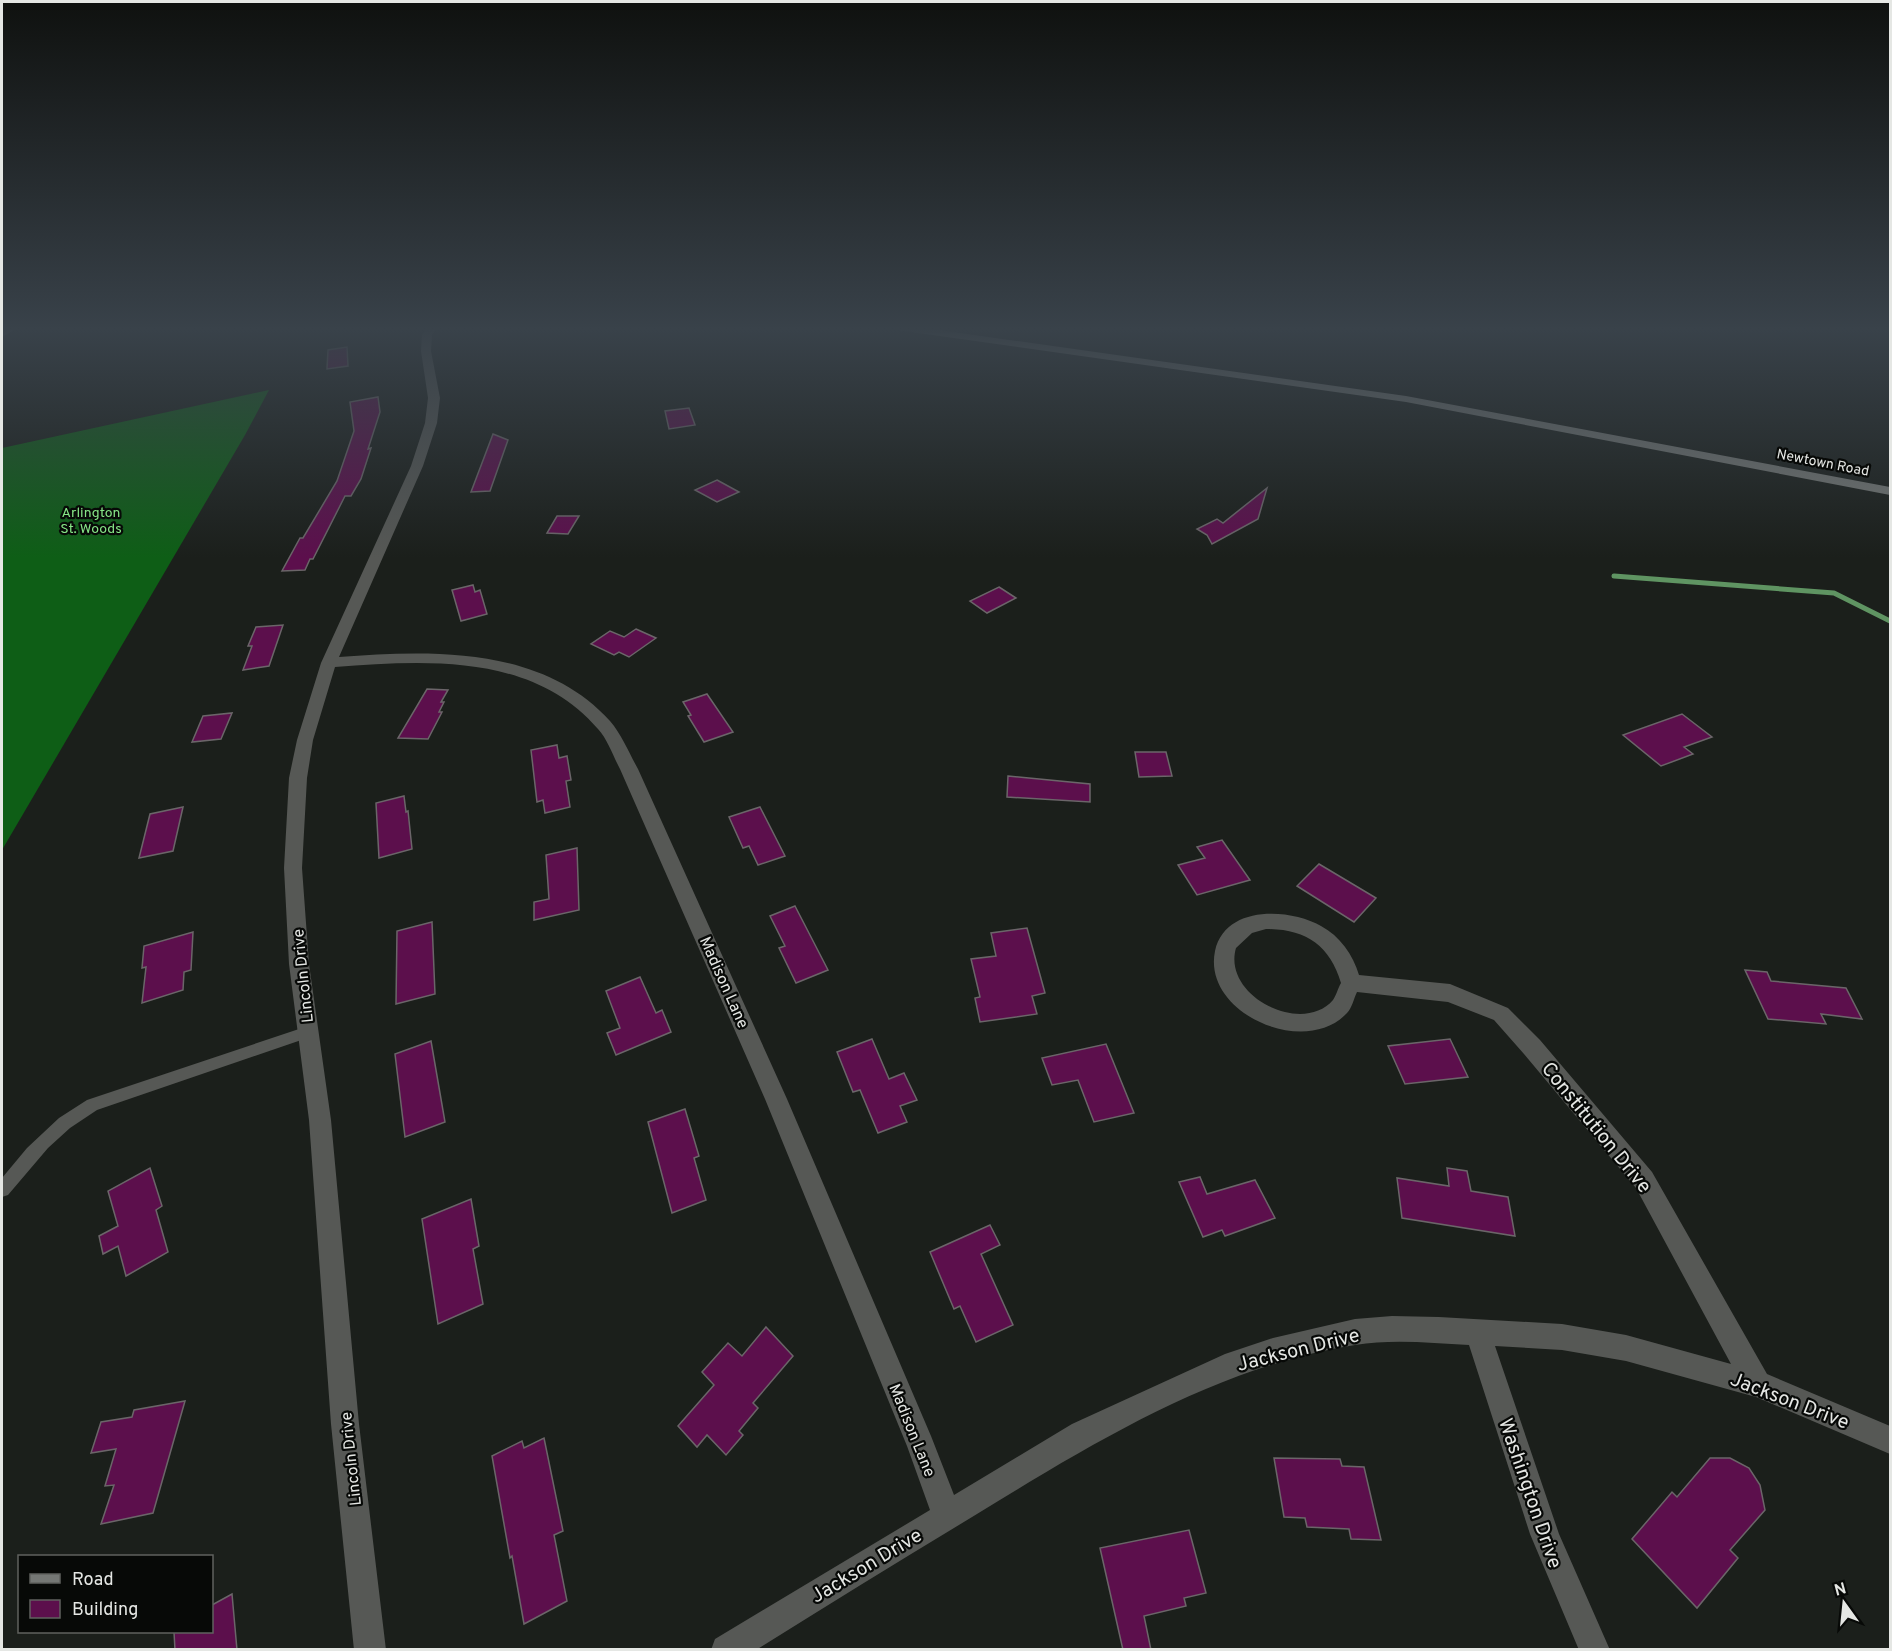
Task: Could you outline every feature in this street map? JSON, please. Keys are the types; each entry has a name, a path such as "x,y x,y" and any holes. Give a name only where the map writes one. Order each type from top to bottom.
{"street":[{"name":"Lincoln Drive","path":"370,1650 345,1424 320,1120 299,964 293,868 294,845 298,778 305,740 329,663 417,466 431,423 433,404"},
{"name":"Newtown Road","path":"1439,404 1890,491"},
{"name":"Madison Lane","path":"329,663 391,658 439,658 493,665 545,679 575,698 604,725 629,769 771,1088 921,1446 946,1516"},
{"path":"1258,922 1290,922 1320,935 1333,945 1349,970 1351,983 1348,996 1341,1007 1330,1016 1316,1021 1283,1021 1259,1011 1239,996 1229,983 1224,969 1223,956 1231,939 1245,927 1258,922"},
{"name":"Constitution Drive","path":"1351,983 1450,993 1501,1014 1532,1047 1644,1180 1757,1384"},
{"name":"Jackson Drive","path":"726,1650 1082,1434 1234,1364 1272,1351 1355,1332 1392,1329 1562,1337 1626,1348 1757,1384 1890,1440"},
{"name":"Washington Drive","path":"1478,1333 1535,1511 1555,1565 1595,1650"}],"lane":[{"path":"2,1190 40,1142 92,1105 308,1032"}],"green space":[{"name":"Arlington St. Woods","path":"204,404 262,404 2,850 2,448"}],"building":[{"path":"350,404 379,404 380,412 361,479 351,496 345,496 313,559 310,559 305,570 282,571 300,538 303,538 337,481 354,431"},
{"path":"689,408 695,425 669,429 665,411"},
{"path":"493,434 508,440 490,491 471,492"},
{"path":"717,480 739,492 717,502 695,490"},
{"path":"1267,488 1258,519 1212,544 1207,535 1197,529 1217,519 1223,523"},
{"path":"557,516 579,516 568,534 547,533"},
{"path":"473,585 475,592 480,590 487,614 461,621 452,590"},
{"path":"999,587 1016,598 987,613 970,601"},
{"path":"283,625 269,666 243,670 252,646 248,646 256,627"},
{"path":"636,629 656,638 629,657 619,652 614,655 591,644 610,631 624,637"},
{"path":"427,689 448,690 441,702 444,702 439,712 442,712 428,739 398,738"},
{"path":"707,694 733,732 704,742 688,716 691,715 683,702"},
{"path":"232,713 221,739 192,742 203,716"},
{"path":"1682,714 1712,737 1684,747 1693,754 1661,766 1623,735"},
{"path":"557,745 559,758 567,756 571,780 566,781 570,807 545,813 543,800 537,802 531,750"},
{"path":"1135,752 1166,752 1172,776 1139,777"},
{"path":"1008,776 1090,784 1090,802 1007,797"},
{"path":"404,796 412,849 379,858 376,803"},
{"path":"183,807 173,851 139,858 150,814"},
{"path":"760,807 785,856 758,865 749,846 743,848 729,817"},
{"path":"1222,840 1250,880 1197,895 1178,865 1205,858 1197,847"},
{"path":"577,848 579,910 534,920 534,902 549,899 546,855"},
{"path":"1319,864 1376,898 1354,922 1297,886"},
{"path":"795,906 828,970 796,983 779,948 785,946 770,916"},
{"path":"432,922 435,994 396,1004 397,931"},
{"path":"1027,928 1045,993 1032,996 1037,1014 980,1022 975,998 980,997 971,959 996,956 991,933"},
{"path":"193,932 191,970 184,972 183,990 142,1003 146,967 142,968 144,946"},
{"path":"1745,970 1767,972 1771,981 1846,988 1862,1019 1821,1014 1826,1024 1768,1019"},
{"path":"640,977 656,1013 662,1010 671,1032 616,1055 607,1033 620,1028 606,991"},
{"path":"872,1039 889,1079 904,1073 917,1100 900,1106 907,1122 878,1133 860,1090 853,1092 837,1052"},
{"path":"1450,1039 1468,1077 1405,1084 1388,1046"},
{"path":"431,1041 445,1122 405,1137 395,1054"},
{"path":"1106,1044 1134,1113 1094,1122 1078,1080 1052,1085 1042,1058"},
{"path":"685,1109 699,1156 694,1158 706,1200 672,1213 648,1122"},
{"path":"150,1168 162,1206 156,1210 168,1252 126,1276 118,1246 103,1254 99,1236 118,1226 108,1191"},
{"path":"1447,1168 1467,1171 1471,1191 1508,1197 1515,1236 1402,1218 1397,1178 1449,1186"},
{"path":"1200,1177 1207,1194 1255,1180 1275,1218 1225,1236 1222,1230 1203,1237 1179,1182"},
{"path":"471,1199 479,1246 473,1249 483,1304 438,1324 422,1219"},
{"path":"990,1225 1000,1245 981,1254 1013,1325 976,1342 960,1306 954,1309 930,1252"},
{"path":"766,1327 793,1356 753,1403 758,1408 739,1431 743,1435 726,1455 707,1435 697,1447 678,1426 714,1385 702,1372 728,1343 742,1356"},
{"path":"185,1401 153,1513 101,1524 114,1485 105,1486 116,1449 91,1453 101,1422 132,1417 134,1410"},
{"path":"544,1438 563,1531 554,1535 567,1601 524,1624 492,1456 522,1441 524,1448"},
{"path":"1274,1458 1340,1459 1342,1466 1364,1467 1381,1540 1351,1539 1349,1529 1307,1527 1305,1518 1284,1517"},
{"path":"1710,1458 1730,1458 1749,1468 1760,1485 1765,1510 1730,1550 1738,1558 1697,1608 1632,1539 1672,1492 1677,1497"},
{"path":"1189,1530 1206,1593 1184,1598 1186,1606 1144,1616 1151,1650 1123,1650 1100,1548"},
{"path":"232,1594 237,1650 175,1650 174,1633 213,1633 213,1604"}],"waterway":[{"path":"1614,576 1834,593 1890,621"}]}
